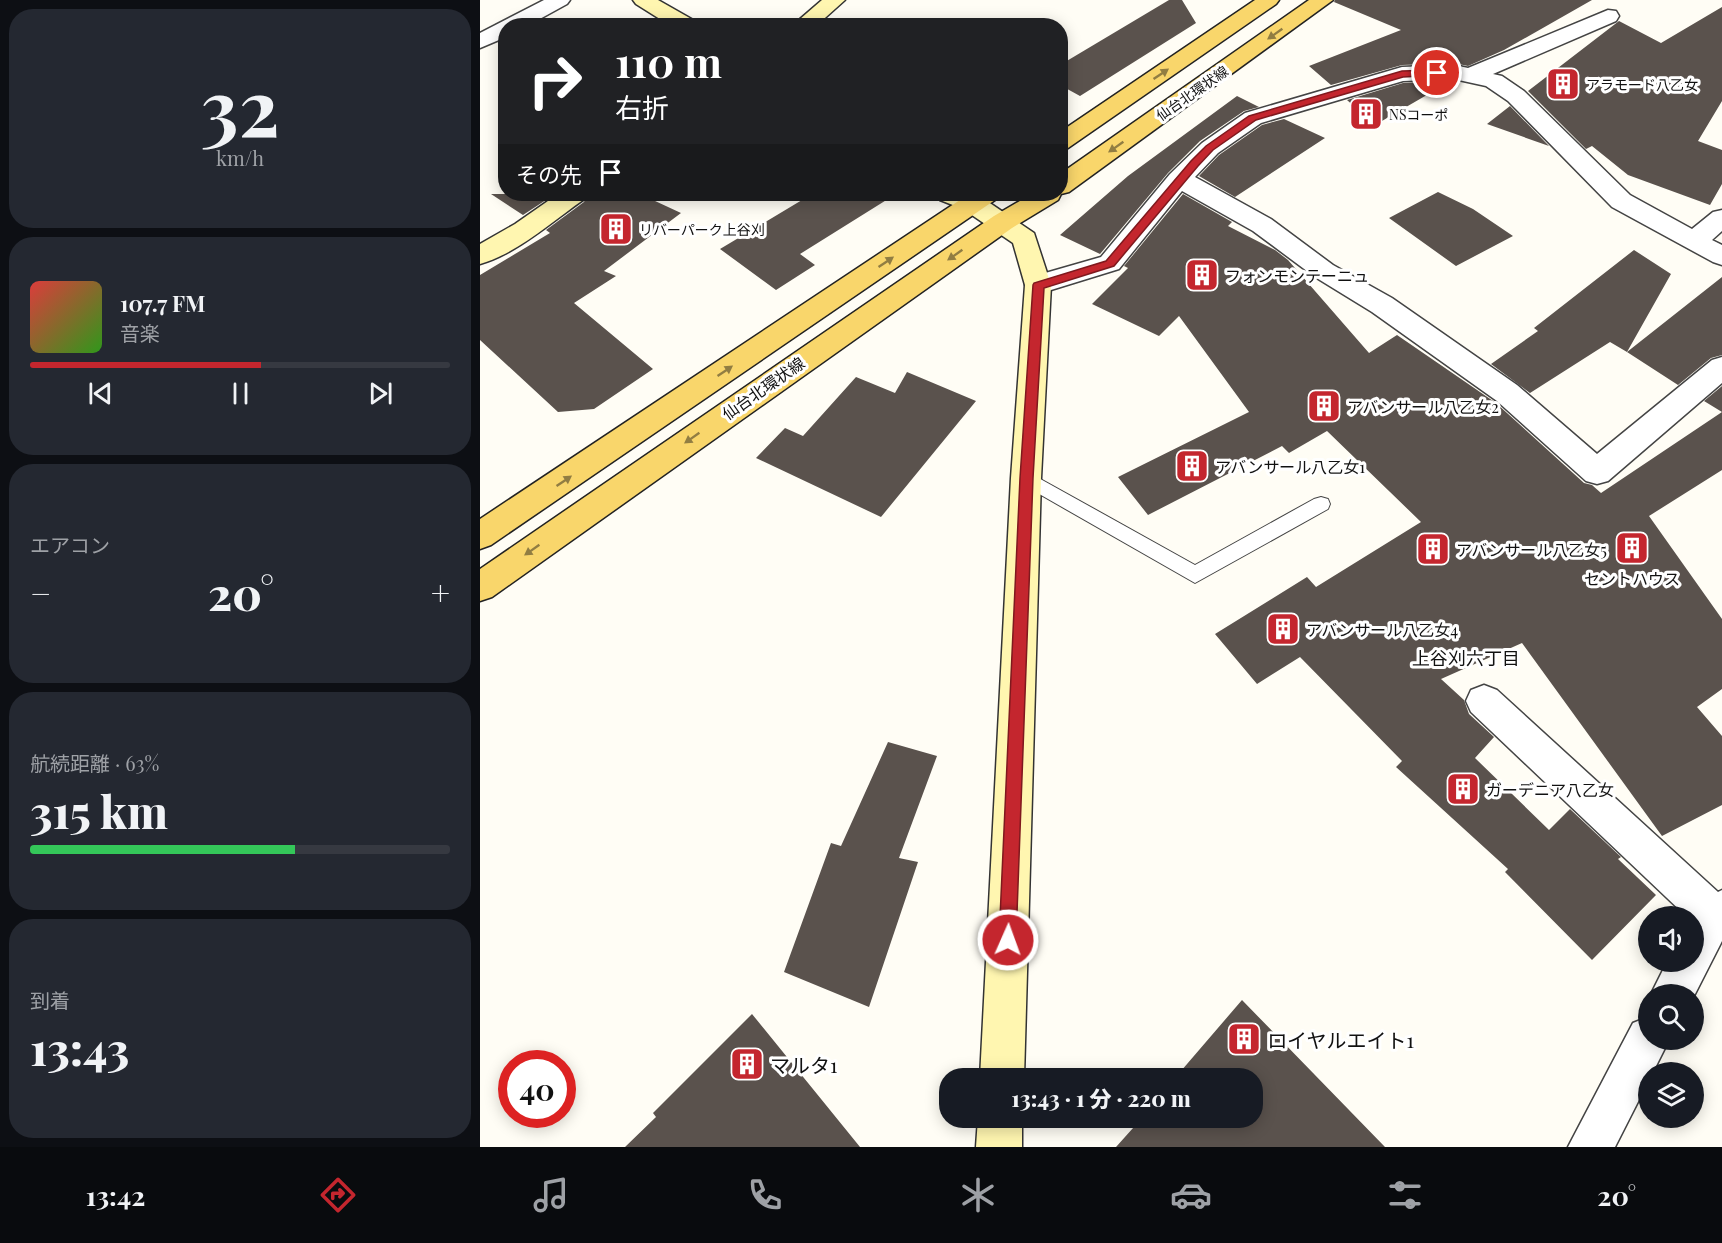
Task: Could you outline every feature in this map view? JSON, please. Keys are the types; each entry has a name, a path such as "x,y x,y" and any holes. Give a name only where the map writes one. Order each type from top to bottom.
{"main road":[{"name":"仙台北環状線","path":"1068,137 1269,0"},
{"name":"仙台北環状線","path":"1068,180 1323,0"},
{"name":"仙台北環状線","path":"480,536 978,203 994,201"},
{"name":"仙台北環状線","path":"480,587 978,203"}],"street":[{"path":"525,18 560,0"},
{"path":"642,0 673,18"},
{"path":"812,18 835,0"},
{"path":"1472,75 1608,16"},
{"path":"480,41 498,32"},
{"path":"1038,285 1110,263 1179,179 1210,148 1252,118 1402,74 1454,72 1494,81 1515,96 1621,201 1722,256"},
{"path":"1179,179 1262,225 1323,271 1382,305 1498,386 1597,472 1722,367"},
{"path":"480,255 524,230 564,201"},
{"path":"978,203 1025,239 1038,285 1026,478 1002,1068"},
{"path":"1694,241 1722,218"},
{"path":"1484,701 1718,912 1704,936"},
{"path":"1591,1147 1642,1050"},
{"path":"999,1147 1000,1128"}],"lane":[{"path":"1026,478 1195,575 1321,504"}],"building":[{"path":"1169,0 1182,0 1196,23 1080,96 1068,89 1068,60"},
{"path":"1335,0 1592,0 1504,50 1468,66 1454,63 1402,65 1331,85 1309,66 1401,30 1334,2"},
{"path":"1722,7 1722,101 1698,141 1722,150 1722,184 1710,205 1628,175 1592,146 1586,149 1528,91 1619,21 1661,43"},
{"path":"1451,81 1375,125 1347,100 1403,83"},
{"path":"1237,96 1259,107 1244,111 1200,141 1168,173 1100,254 1060,235 1128,176"},
{"path":"1510,106 1549,146 1487,124"},
{"path":"1284,119 1325,138 1235,197 1199,176 1219,155 1262,125"},
{"path":"1438,192 1473,209 1513,236 1456,266 1389,218"},
{"path":"1183,194 1232,222 1228,226 1275,250 1288,260 1369,353 1397,335 1496,403 1584,483 1592,485 1601,493 1722,412 1722,470 1649,516 1722,619 1722,689 1697,707 1722,736 1722,805 1662,836 1522,643 1441,679 1464,700 1469,714 1494,737 1475,758 1549,830 1570,809 1621,857 1618,859 1656,895 1645,906 1638,906 1638,913 1592,960 1505,872 1508,869 1396,767 1402,761 1300,657 1257,684 1215,634 1307,577 1316,587 1421,522 1327,431 1289,453 1282,446 1148,515 1118,477 1249,412 1179,316 1159,336 1092,304 1128,268 1124,266"},
{"path":"502,201 544,201 523,215"},
{"path":"655,201 681,213 604,271 616,276 574,303 653,369 594,409 558,412 480,340 480,275 550,233 546,230 584,202"},
{"path":"800,201 885,201 800,254 815,265 776,290 720,249"},
{"path":"1634,250 1671,274 1627,352 1610,342 1530,393 1491,364 1538,331 1534,328"},
{"path":"1722,277 1722,355 1711,358 1678,385 1627,352"},
{"path":"907,372 976,401 881,517 756,458 785,428 803,436 856,377 895,393"},
{"path":"1722,386 1722,412 1704,401"},
{"path":"888,742 937,756 899,858 918,862 869,1007 784,972 831,843 841,846"},
{"name":"ロイヤルエイト1","path":"1242,1000 1385,1147 1116,1147 1133,1128 1263,1128 1263,1068 1184,1068"},
{"name":"マルタ1","path":"752,1014 860,1147 625,1147 656,1117 653,1113"}],"place":[{"name":"アラモード八乙女","path":"1563,84"},
{"name":"NSコーポ","path":"1366,114"},
{"name":"リバーパーク上谷刈","path":"616,229"},
{"name":"フォンモンテーニュ","path":"1202,275"},
{"name":"アバンサール八乙女2","path":"1324,406"},
{"name":"アバンサール八乙女1","path":"1192,466"},
{"name":"セントハウス","path":"1632,548"},
{"name":"アバンサール八乙女5","path":"1433,549"},
{"name":"アバンサール八乙女4","path":"1283,629"},
{"name":"ガーデニア八乙女","path":"1463,789"},
{"name":"ロイヤルエイト1","path":"1244,1039"},
{"name":"マルタ1","path":"747,1064"}],"district":[{"name":"上谷刈六丁目","path":"1466,658"}],"route":[{"path":"1008,940 1026,478 1038,285 1110,263 1179,179 1210,148 1252,118 1402,74 1437,73"}]}
